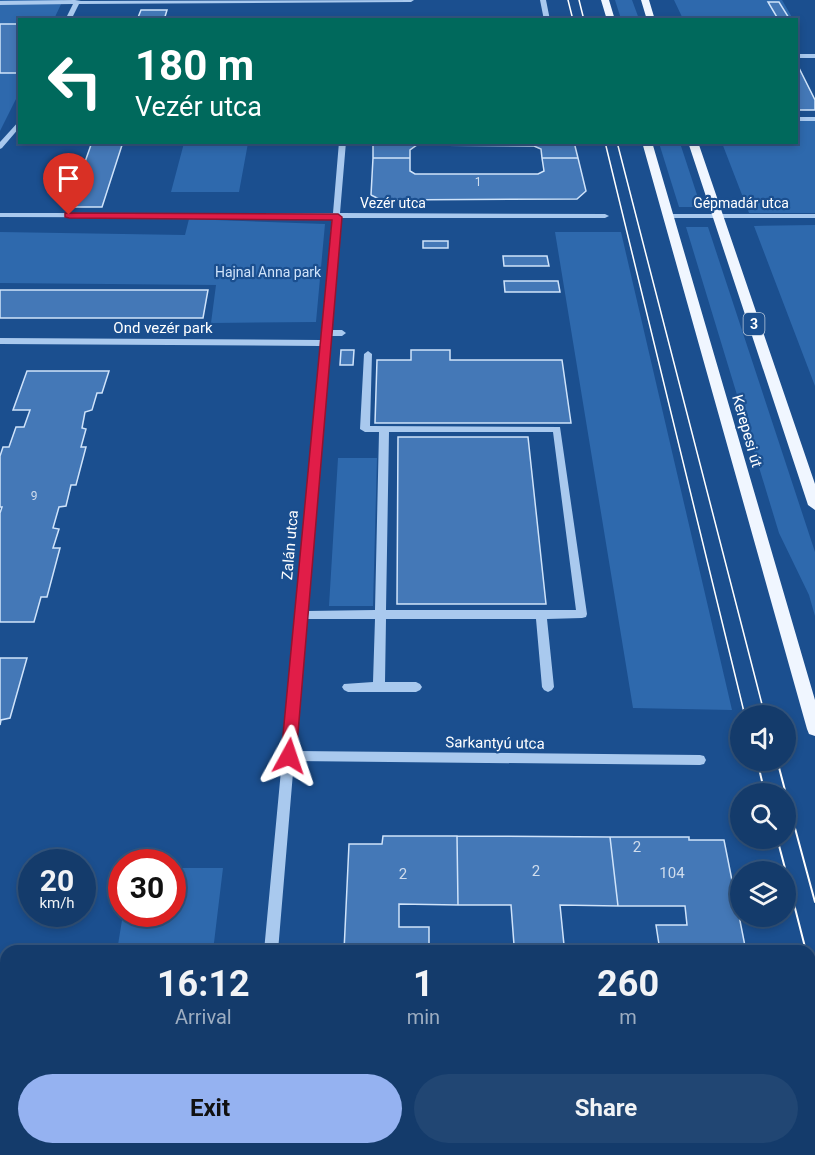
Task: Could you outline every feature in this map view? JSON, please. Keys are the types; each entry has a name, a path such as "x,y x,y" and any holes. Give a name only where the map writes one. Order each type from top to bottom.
{"main road":[{"path":"604,0 610,18"},
{"path":"645,0 650,18"},
{"name":"Kerepesi út","path":"648,144 815,729"},
{"name":"3","path":"694,144 815,505"}],"street":[{"path":"0,3 411,0"},
{"path":"543,0 547,18"},
{"path":"69,18 78,1"},
{"path":"812,56 815,66"},
{"path":"798,119 815,119"},
{"path":"0,147 18,124"},
{"name":"Zalán utca","path":"272,945 338,217 342,144"},
{"name":"Vezér utca","path":"0,215 605,216"},
{"name":"Gépmadár utca","path":"667,216 815,216"},
{"name":"Ond vezér park","path":"0,341 326,338 342,333"},
{"path":"302,615 582,614 557,429 365,429 368,354"},
{"path":"379,687 384,429"},
{"path":"541,614 548,687"},
{"path":"348,687 416,687"},
{"name":"Sarkantyú utca","path":"289,756 700,760"}],"green space":[{"path":"0,0 63,0 54,18 18,18 18,95 0,131"},
{"path":"615,0 632,0 639,18 621,18"},
{"path":"674,0 782,0 792,18 683,18"},
{"path":"798,121 815,121 815,213 749,213 722,144 798,144"},
{"path":"184,144 248,144 239,192 171,192"},
{"path":"659,144 680,144 701,207 679,207"},
{"name":"Hajnal Anna park","path":"189,219 325,224 316,322 211,323 216,285 0,283 0,232 185,235"},
{"path":"815,225 815,386 754,226"},
{"path":"686,227 708,227 815,552 815,616 809,595 779,533"},
{"path":"555,232 621,232 731,705 730,710 633,708"},
{"path":"338,458 377,458 373,606 329,606"},
{"path":"186,868 223,868 214,945 118,945 121,927 186,927"}],"building":[{"path":"768,2 779,2 789,18 777,18"},
{"path":"141,10 167,10 165,18 138,18"},
{"path":"0,24 18,24 18,73 0,73"},
{"path":"798,68 815,100 815,110 798,110"},
{"path":"91,144 122,144 102,207 69,207"},
{"path":"373,144 574,144 578,158 542,158 541,149 534,146 417,145 410,150 410,158 373,158"},
{"path":"373,158 410,158 410,171 415,174 538,174 544,171 542,158 578,158 586,191 577,199 381,200 371,195"},
{"path":"423,241 448,241 448,248 423,248"},
{"path":"503,256 547,256 549,266 504,266"},
{"path":"504,281 558,281 560,292 505,292"},
{"path":"0,290 208,290 203,318 0,318"},
{"path":"341,350 354,350 353,365 340,365"},
{"path":"411,350 450,350 450,360 562,360 571,423 375,423 377,360 411,360"},
{"path":"27,371 109,371 102,393 97,393 92,410 85,412 82,428 86,429 81,447 86,447 76,485 71,485 66,506 59,507 53,528 59,529 53,548 60,548 47,597 41,597 34,622 0,622 0,513 2,507 0,507 0,456 3,447 9,447 16,427 24,427 30,410 13,410"},
{"path":"398,437 528,437 546,604 397,604"},
{"path":"0,658 27,658 10,718 1,720 0,725"},
{"path":"383,836 457,836 458,905 399,904 399,927 429,927 429,945 344,945 349,844 382,844"},
{"path":"457,836 610,837 618,906 560,905 564,945 514,945 511,905 458,905"},
{"path":"610,837 689,837 689,840 724,840 730,870 730,927 741,927 745,945 659,945 656,925 687,925 685,906 618,906"}],"tram line":[{"path":"568,0 572,18"},
{"path":"579,0 584,18"},
{"path":"605,144 742,705"},
{"path":"618,144 762,705"},
{"path":"760,771 762,783"},
{"path":"780,771 783,783"},
{"path":"796,832 815,902"},
{"path":"780,849 783,861"},
{"path":"796,912 804,945"}],"route":[{"path":"69,215 338,217 289,756"}]}
